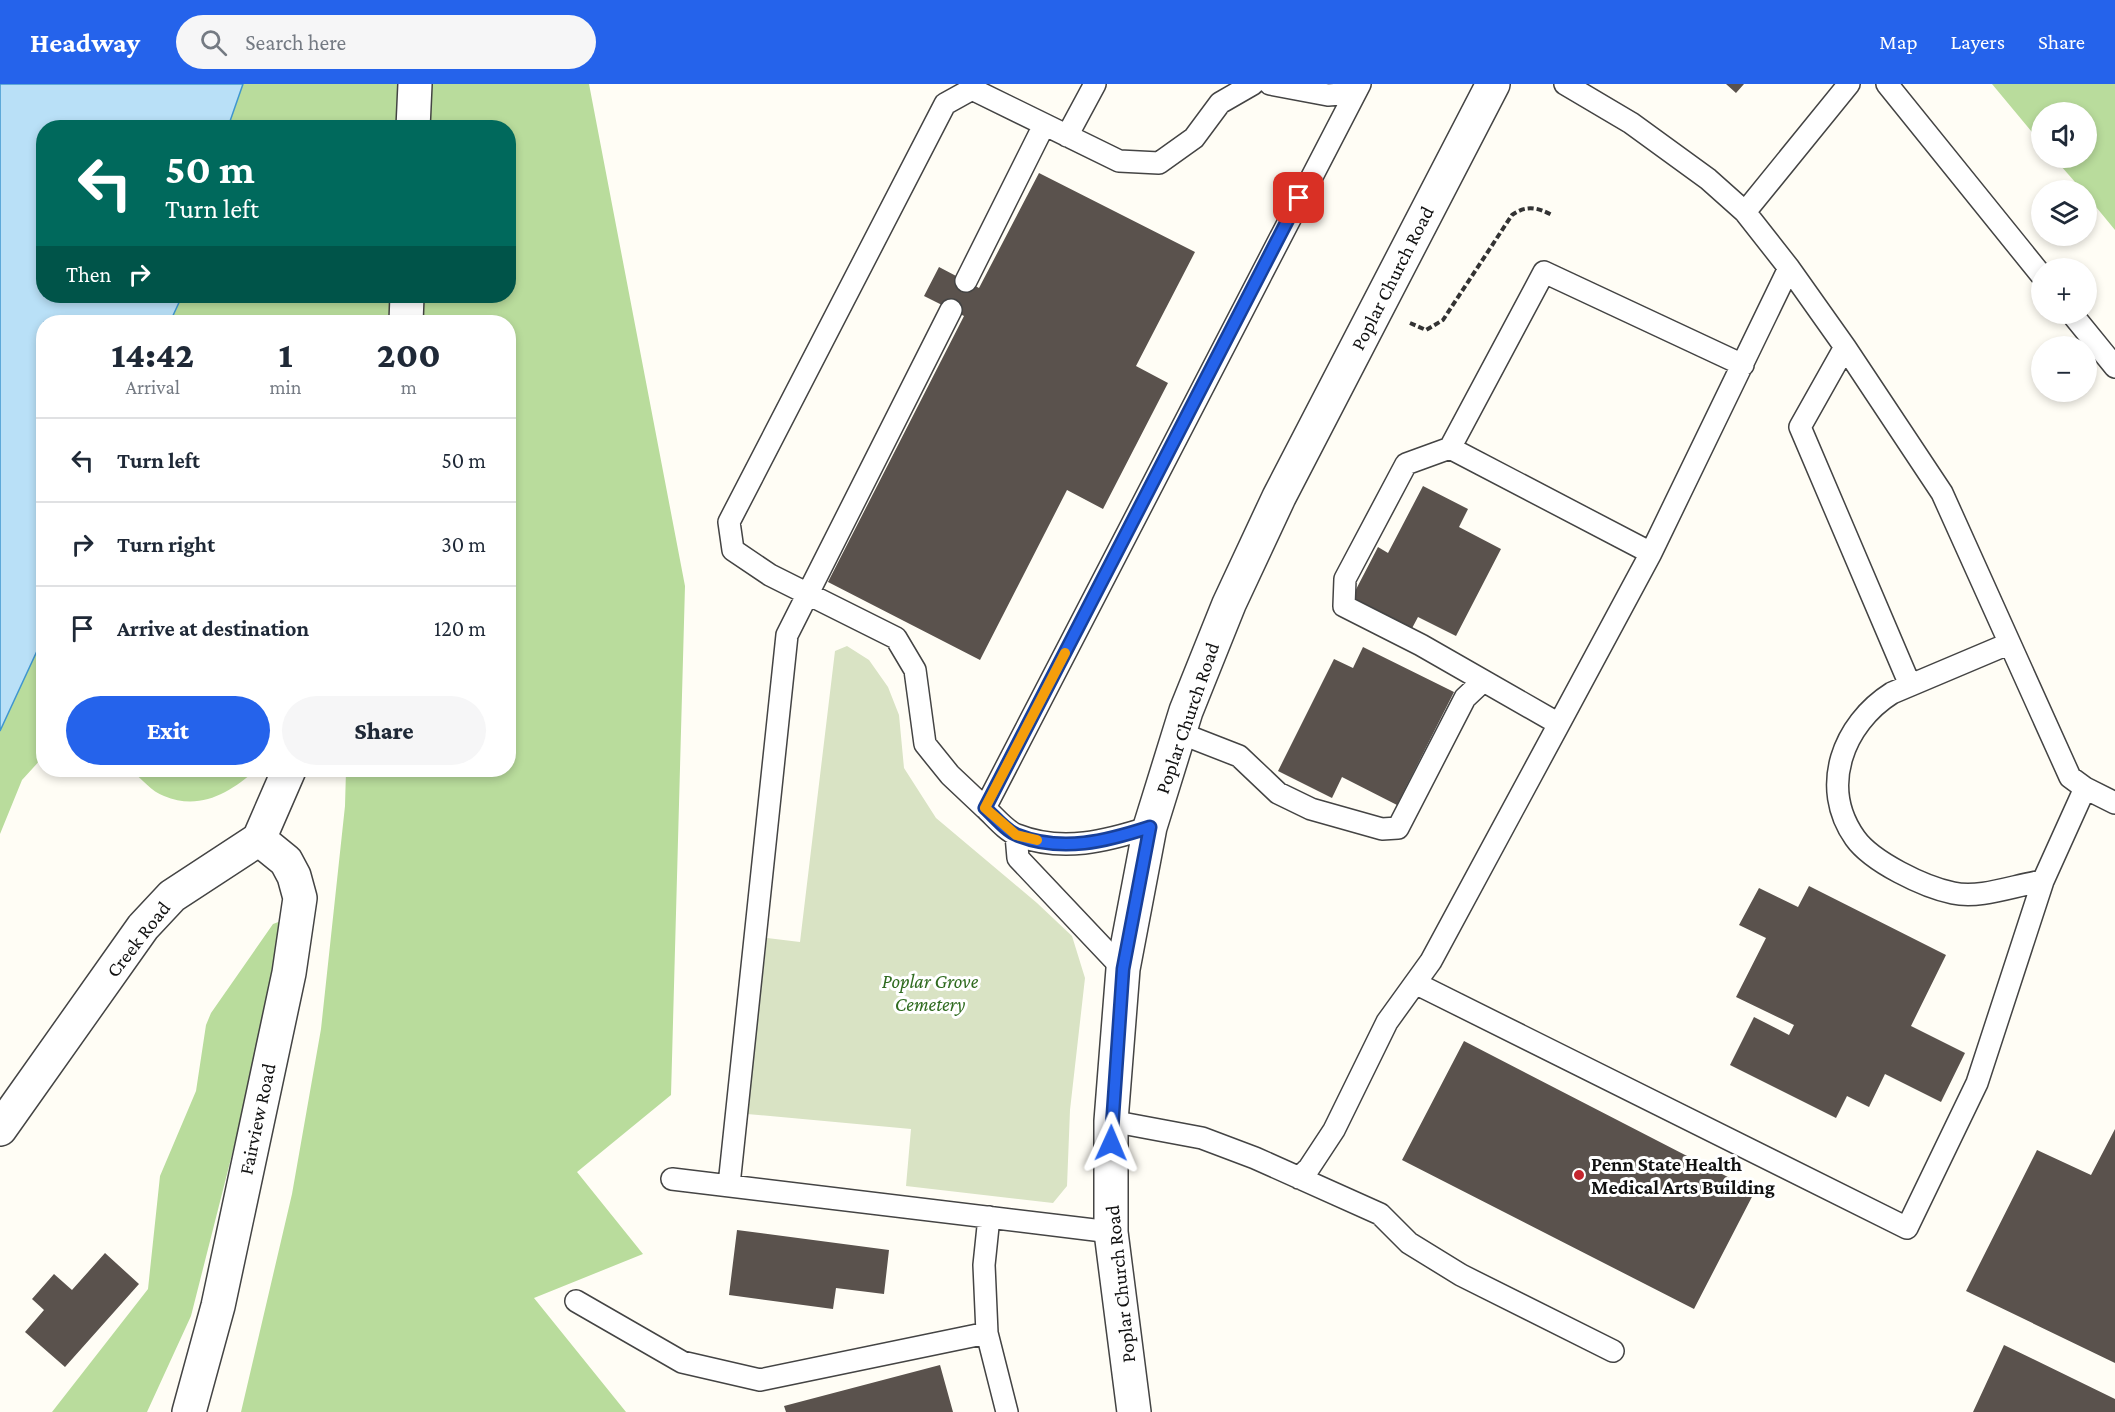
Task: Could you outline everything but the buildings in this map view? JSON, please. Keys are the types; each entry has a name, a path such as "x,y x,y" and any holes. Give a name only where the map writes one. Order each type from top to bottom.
{"street":[{"path":"413,120 415,84"},
{"name":"Poplar Church Road","path":"1134,1412 1111,1232 1111,1121 1123,969 1150,827 1180,733 1229,604 1279,497 1493,84"},
{"path":"259,839 286,777"},
{"name":"Creek Road","path":"0,1129 143,927 172,896 259,839"},
{"name":"Fairview Road","path":"189,1412 218,1306 289,973 300,898 294,876 286,861 259,839"}],"lane":[{"path":"1067,136 1095,84"},
{"path":"1150,827 1113,839 1068,846 1016,835 950,775 925,744 915,669 896,638 770,575 734,550 729,522 945,104 972,89 1119,161 1159,163 1194,138 1220,102 1253,84"},
{"path":"1270,84 1328,95 1356,89"},
{"path":"1565,84 1631,123 1708,179 1745,212 1789,268 1845,346 1942,493 2008,644 2070,777 2085,788 2115,803"},
{"path":"1745,212 1849,84"},
{"path":"1887,84 2031,262"},
{"path":"985,808 1356,89"},
{"path":"966,281 1044,125"},
{"path":"1299,1178 1309,1168 1334,1130 1387,1022 1431,962 1651,553 1789,268"},
{"path":"1559,724 1482,682 1421,645 1344,606 1345,579 1406,464 1450,448 1544,272 1743,364"},
{"path":"729,1185 787,635 951,310"},
{"path":"2080,324 2115,367"},
{"path":"1845,346 1800,427 1910,685"},
{"path":"1450,448 1651,553"},
{"path":"2008,644 1910,685 1875,703 1846,743 1838,764 1838,799 1854,837 1865,850 1922,883 1954,894 1988,892 2043,881"},
{"path":"1180,733 1239,756 1278,793 1311,809 1382,829 1398,828 1465,699 1482,682"},
{"path":"1417,984 1907,1228 1977,1083 2043,881 2085,788"},
{"path":"1016,835 1018,858 1123,969"},
{"path":"1111,1121 1202,1138 1380,1214 1409,1244 1461,1275 1613,1351"},
{"path":"672,1179 1111,1232"},
{"path":"988,1217 984,1265 987,1333 1007,1412"},
{"path":"576,1301 682,1362 760,1380 987,1333"}],"path":[{"path":"1406,321 1426,330 1443,320 1507,222 1518,210 1533,207 1552,214"}],"green space":[{"path":"243,84 424,84 420,120 231,120"},
{"path":"426,84 589,84 685,586 671,1095 577,1172 643,1254 534,1298 626,1412 241,1412 292,1194 321,1029 345,806 346,777 516,777 516,315 423,315 423,303 516,303 516,120 425,120"},
{"path":"1992,84 2115,84 2115,230 2097,208 2097,180 2073,180 2063,168 2097,168 2097,102 2031,102 2031,131"},
{"path":"179,303 399,303 398,315 173,315"},
{"name":"Poplar Grove Cemetery","path":"847,646 869,660 888,687 899,715 904,768 936,818 1037,903 1072,936 1085,978 1070,1110 1067,1186 1053,1203 906,1186 911,1129 747,1114 767,938 800,942 835,651"},
{"path":"36,653 36,765 22,780 0,834 0,731"},
{"path":"139,777 247,777 225,792 190,802 160,794"},
{"path":"281,921 261,1040 191,1316 147,1412 52,1412 148,1289 160,1176 196,1091 206,1025 211,1013 273,924"}],"water":[{"path":"0,84 243,84 230,120 36,120 36,303 179,303 173,315 36,315 36,653 0,731"}],"slow traffic":[{"path":"1037,840 1016,835 985,808 1065,653"}],"place":[{"name":"Penn State Health Medical Arts Building","path":"1579,1175"}],"route":[{"path":"1111,1143 1123,969 1131,937 1150,827 1113,839 1068,846 1016,835 985,808 1299,198"}]}
